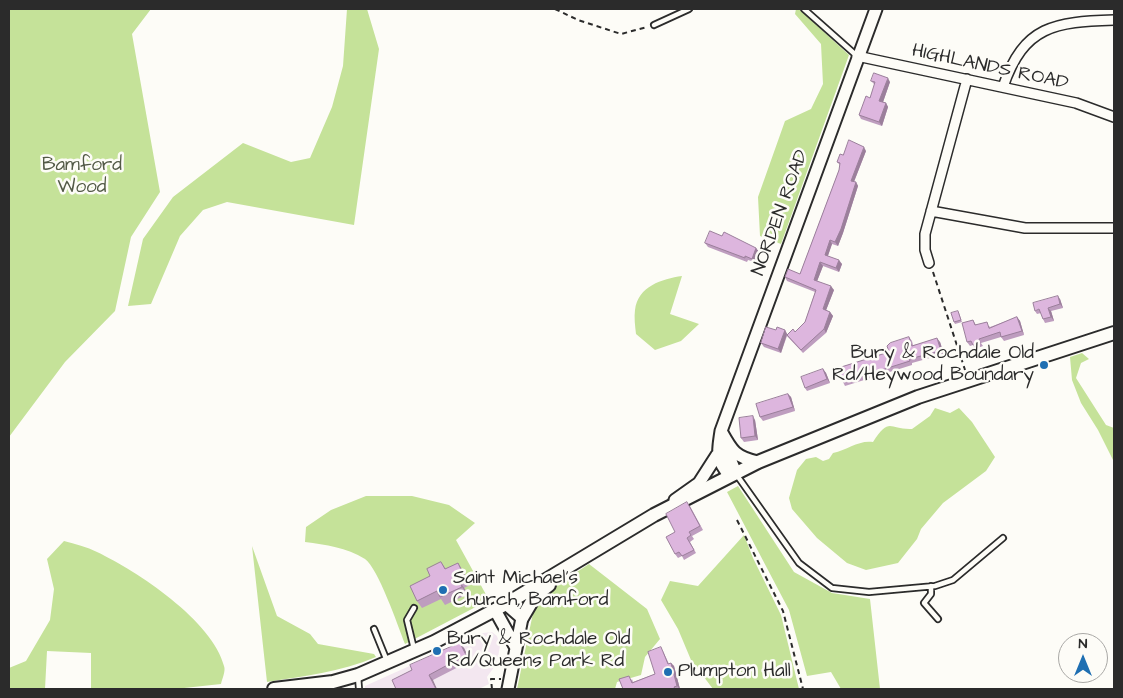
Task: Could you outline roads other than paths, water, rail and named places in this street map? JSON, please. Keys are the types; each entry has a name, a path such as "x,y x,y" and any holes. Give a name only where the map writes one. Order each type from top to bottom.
{"main road":[{"path":"274,689 334,682 358,675 414,650 500,607 654,515 758,462 878,412 968,380 1114,333"},
{"path":"522,618 536,596 585,561 594,550"}],"street":[{"name":"NORDEN ROAD","path":"717,455 721,431 857,56 876,9"},
{"path":"1003,87 1011,62 1030,40 1051,28 1071,22 1114,20"},
{"name":"HIGHLANDS ROAD","path":"857,56 1076,104 1114,117"},
{"path":"929,263 925,250 925,234 967,79"},
{"path":"931,210 1024,228 1114,228"},
{"path":"721,431 736,454 758,462"},
{"path":"721,431 733,474"},
{"path":"717,455 722,467 733,474"},
{"path":"654,515 699,483 717,455"},
{"path":"500,607 522,618 508,684"},
{"path":"500,607 515,646"}],"lane":[{"path":"654,25 689,9"},
{"path":"804,9 857,56"},
{"path":"733,474 799,563 832,588 868,592 931,586 953,580 1003,538"},
{"path":"931,586 931,594 924,603 938,619"},
{"path":"414,608 407,620 414,650"},
{"path":"374,629 387,662"},
{"path":"358,675 360,689"}],"place":[{"name":"Bury & Rochdale Old Rd/Heywood Boundary","path":"1044,365"},
{"name":"Saint Michael's Church, Bamford","path":"443,590"},
{"name":"Bury & Rochdale Old Rd/Queens Park Rd","path":"437,651"},
{"name":"Plumpton Hall","path":"668,672"}],"park label":[{"name":"Bamford Wood","path":"82,177"}]}
